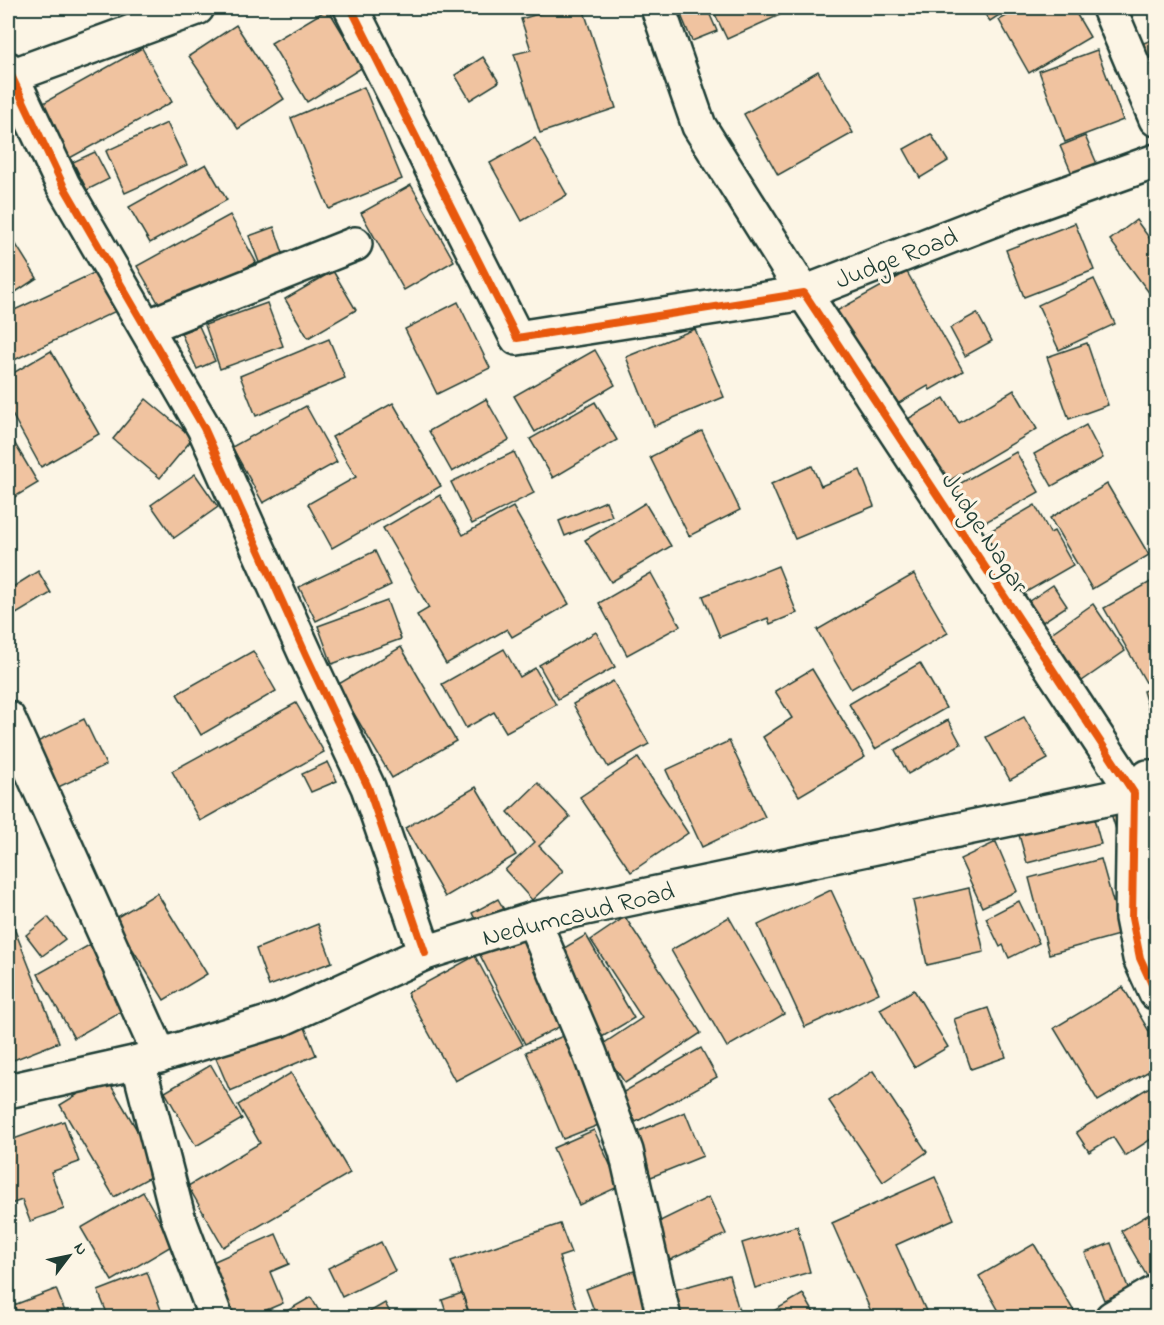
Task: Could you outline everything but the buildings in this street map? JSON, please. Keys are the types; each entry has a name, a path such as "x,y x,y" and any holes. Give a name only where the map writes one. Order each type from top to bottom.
{"street":[{"path":"197,8 9,72 63,184 204,428 368,787 424,953"},
{"path":"351,8 517,338 804,293"},
{"name":"Judge Road","path":"658,8 699,126 804,293 1005,215 1156,161"},
{"path":"1109,8 1156,119"},
{"path":"146,327 355,244"},
{"name":"Judge Nagar","path":"804,293 1145,785"},
{"path":"8,718 149,1059 178,1217 216,1317"},
{"path":"1145,785 1132,918 1140,958 1156,993"},
{"name":"Nedumcaud Road","path":"8,1091 149,1059 281,1019 424,953 533,919 1145,785"},
{"path":"533,919 590,1054 626,1151 664,1317"},
{"path":"1112,1317 1156,1292"}],"cycle path":[{"path":"351,8 517,338 804,293 1134,793 1132,918 1140,958 1156,993"},
{"path":"8,69 63,185 204,428 368,787 425,953"}]}
